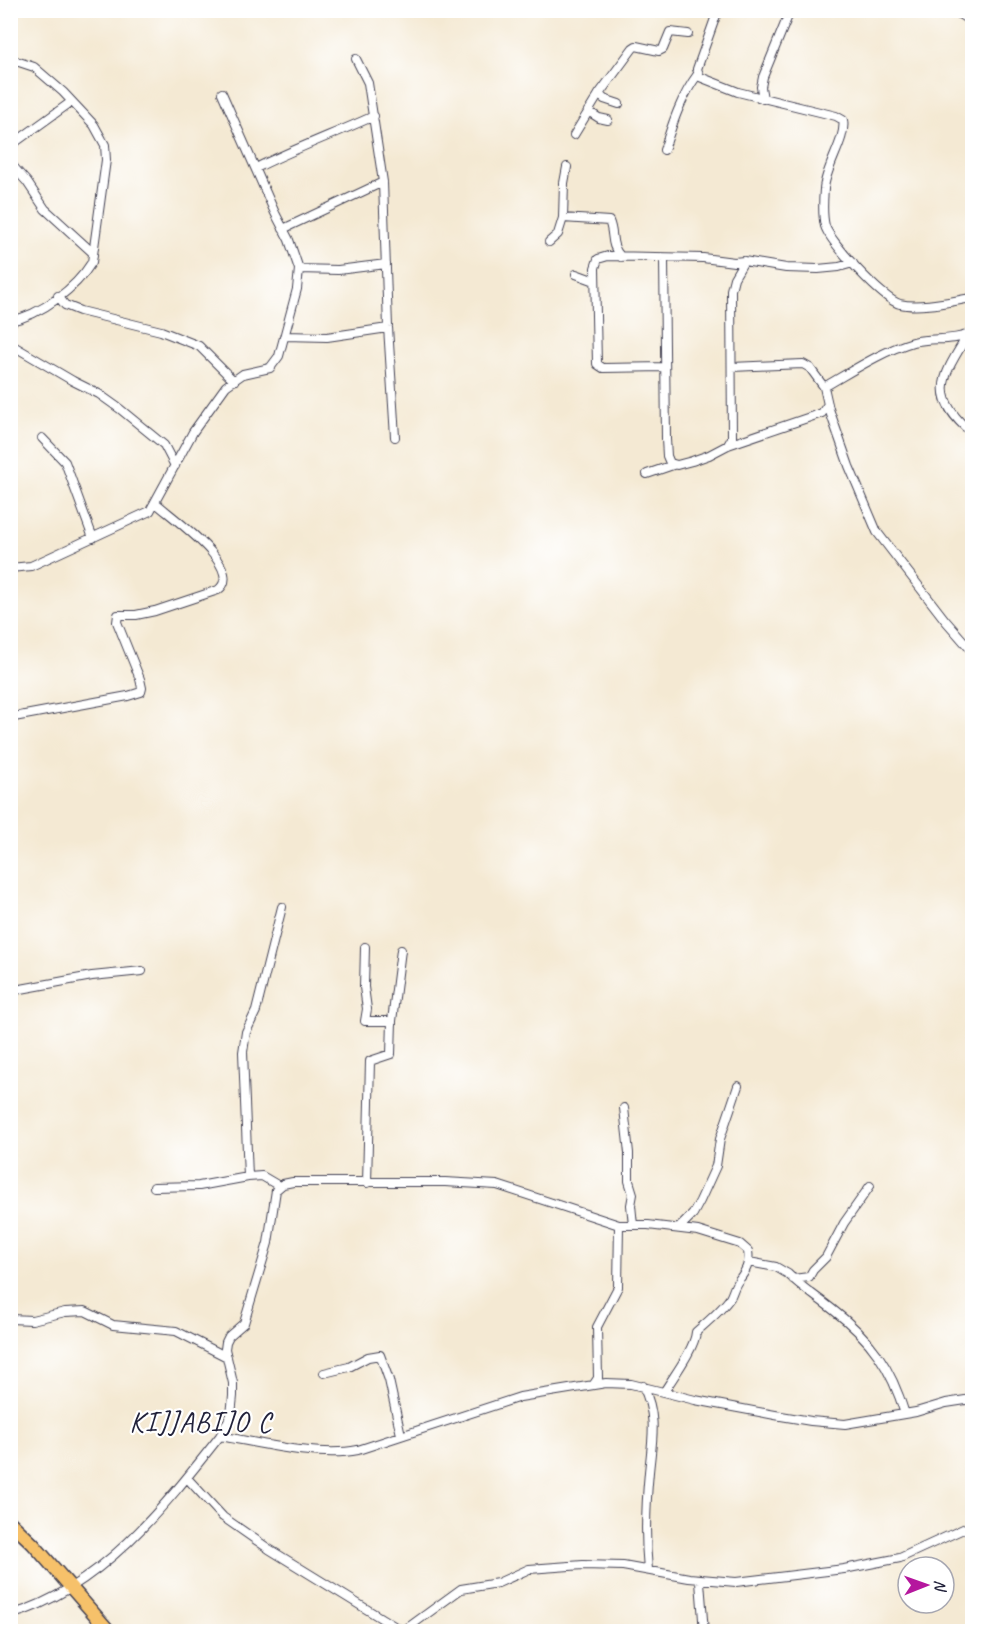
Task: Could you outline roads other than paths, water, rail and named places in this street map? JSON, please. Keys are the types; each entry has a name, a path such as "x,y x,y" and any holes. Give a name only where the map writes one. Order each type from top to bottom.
{"main road":[{"path":"10,1522 72,1587 110,1632"}],"street":[{"path":"718,10 697,69 700,77 763,99 836,116 843,120 843,132 825,176 823,209 825,226 831,238 853,263 887,297 897,303 917,304 972,298"},
{"path":"763,99 760,87 763,77 788,16 794,12 809,13 815,10"},
{"path":"953,10 972,22"},
{"path":"574,135 599,94 633,48 636,46 660,51 670,32 688,34"},
{"path":"10,59 34,67 94,125 105,145 105,176 92,262 86,271 58,297 37,310 10,321"},
{"path":"356,59 368,83 383,182 388,328 395,437"},
{"path":"664,150 678,108 687,88 698,74"},
{"path":"10,568 31,566 146,515 156,503 193,432 226,386 243,374 270,368 279,356 297,289 299,269 222,93"},
{"path":"599,94 604,99 620,105"},
{"path":"10,146 71,102"},
{"path":"588,111 599,118 608,120"},
{"path":"256,168 374,116"},
{"path":"10,164 27,182 45,208 92,252"},
{"path":"549,242 558,234 563,218 567,167"},
{"path":"283,229 383,182"},
{"path":"563,218 609,221 612,227 614,250 621,257"},
{"path":"665,367 599,367 597,364 595,268 598,259 621,257 744,261 786,268 818,269 853,263"},
{"path":"664,258 667,456 673,465"},
{"path":"728,445 732,438 731,290 734,278 744,261"},
{"path":"299,269 338,270 386,264"},
{"path":"576,274 595,281"},
{"path":"58,297 65,305 161,331 199,346 234,381"},
{"path":"285,336 327,337 388,328"},
{"path":"824,387 864,365 915,342 958,339 971,331"},
{"path":"971,331 947,372 943,392 948,408 972,433"},
{"path":"10,344 99,394 120,409 164,446 176,466"},
{"path":"732,367 803,364 810,368 824,387 849,466 878,532 945,620 972,651"},
{"path":"648,474 709,455 728,445 822,413 828,404"},
{"path":"42,438 64,462 93,538"},
{"path":"14,717 141,692 142,684 117,622 118,615 136,615 155,611 218,590 223,586 225,579 223,569 206,546 156,503"},
{"path":"248,1177 243,1052 246,1032 256,1011 282,907"},
{"path":"365,947 364,987 367,1009 365,1021 392,1021"},
{"path":"366,1183 370,1061 391,1054 392,1021 401,950"},
{"path":"10,991 92,976 142,971"},
{"path":"679,1228 693,1214 712,1175 718,1157 720,1139 738,1086"},
{"path":"624,1108 629,1153 629,1181 633,1194 631,1205 633,1225"},
{"path":"154,1187 199,1186 248,1177 266,1177 279,1186"},
{"path":"10,1615 29,1610 72,1587 132,1541 220,1436 231,1415 233,1402 233,1383 226,1342 229,1336 244,1323 266,1254 274,1194 279,1186 293,1182 446,1182 497,1185 619,1226 679,1228 698,1231 740,1244 748,1251 748,1262 729,1299 696,1332 692,1348 664,1392"},
{"path":"793,1279 809,1278 813,1270 821,1264 844,1223 870,1186"},
{"path":"594,1384 598,1378 597,1327 618,1287 619,1226"},
{"path":"748,1262 776,1267 853,1326 877,1352 897,1388 905,1414"},
{"path":"10,1319 32,1320 65,1312 85,1311 113,1325 176,1331 227,1357"},
{"path":"324,1373 349,1367 368,1357 380,1355 389,1380 401,1435"},
{"path":"220,1436 312,1451 342,1453 520,1397 594,1384 623,1382 695,1400 810,1421 845,1424 972,1399"},
{"path":"643,1386 651,1402 654,1430 649,1478 648,1570"},
{"path":"187,1478 223,1517 260,1543 402,1631 460,1589 498,1583 529,1569 584,1565 623,1566 689,1578 736,1582 844,1569 900,1558 972,1525"},
{"path":"700,1582 704,1632"}],"district":[{"name":"KIJJABIJO C","path":"201,1421"}]}
